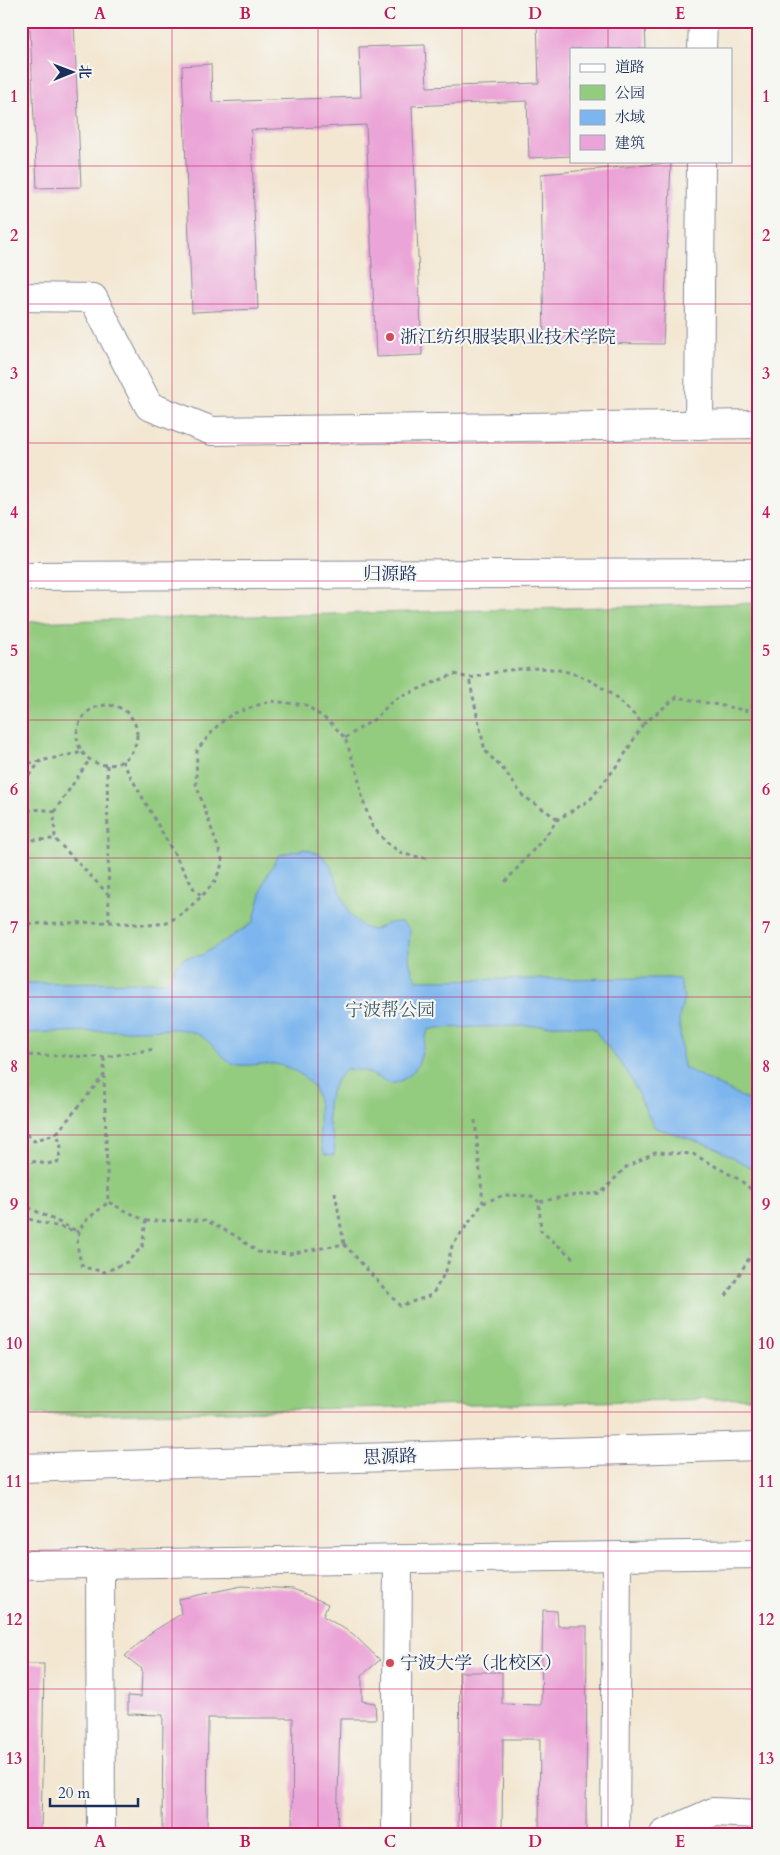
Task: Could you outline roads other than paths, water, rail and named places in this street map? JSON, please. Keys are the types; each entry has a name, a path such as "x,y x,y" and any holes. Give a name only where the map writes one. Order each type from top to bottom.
{"street":[{"path":"702,48 703,21"},
{"path":"699,424 701,162"},
{"path":"21,297 93,298 149,406 212,431 759,424"},
{"name":"归源路","path":"21,576 759,573"},
{"name":"思源路","path":"21,1468 759,1446"},
{"path":"21,1565 759,1554"},
{"path":"615,1834 617,1556"},
{"path":"396,1834 398,1559"},
{"path":"100,1563 101,1834"},
{"path":"664,1834 713,1812 759,1814"}],"water":[{"path":"304,849 322,855 330,865 350,915 363,927 373,930 388,923 401,922 410,929 410,962 417,980 679,979 684,997 679,1018 683,1067 759,1106 759,1172 714,1147 654,1127 628,1073 593,1028 569,1025 437,1028 428,1030 418,1063 414,1070 402,1080 392,1084 364,1071 346,1069 333,1087 328,1108 334,1143 334,1155 325,1154 322,1146 317,1095 313,1087 301,1075 286,1067 275,1064 234,1064 229,1062 204,1038 183,1030 21,1033 21,983 168,981 175,966 184,958 202,955 253,923 265,879 279,855"}],"place":[{"name":"浙江纺织服装职业技术学院","path":"390,337"},
{"name":"宁波大学（北校区）","path":"390,1663"}],"park label":[{"name":"宁波帮公园","path":"390,1010"}]}
